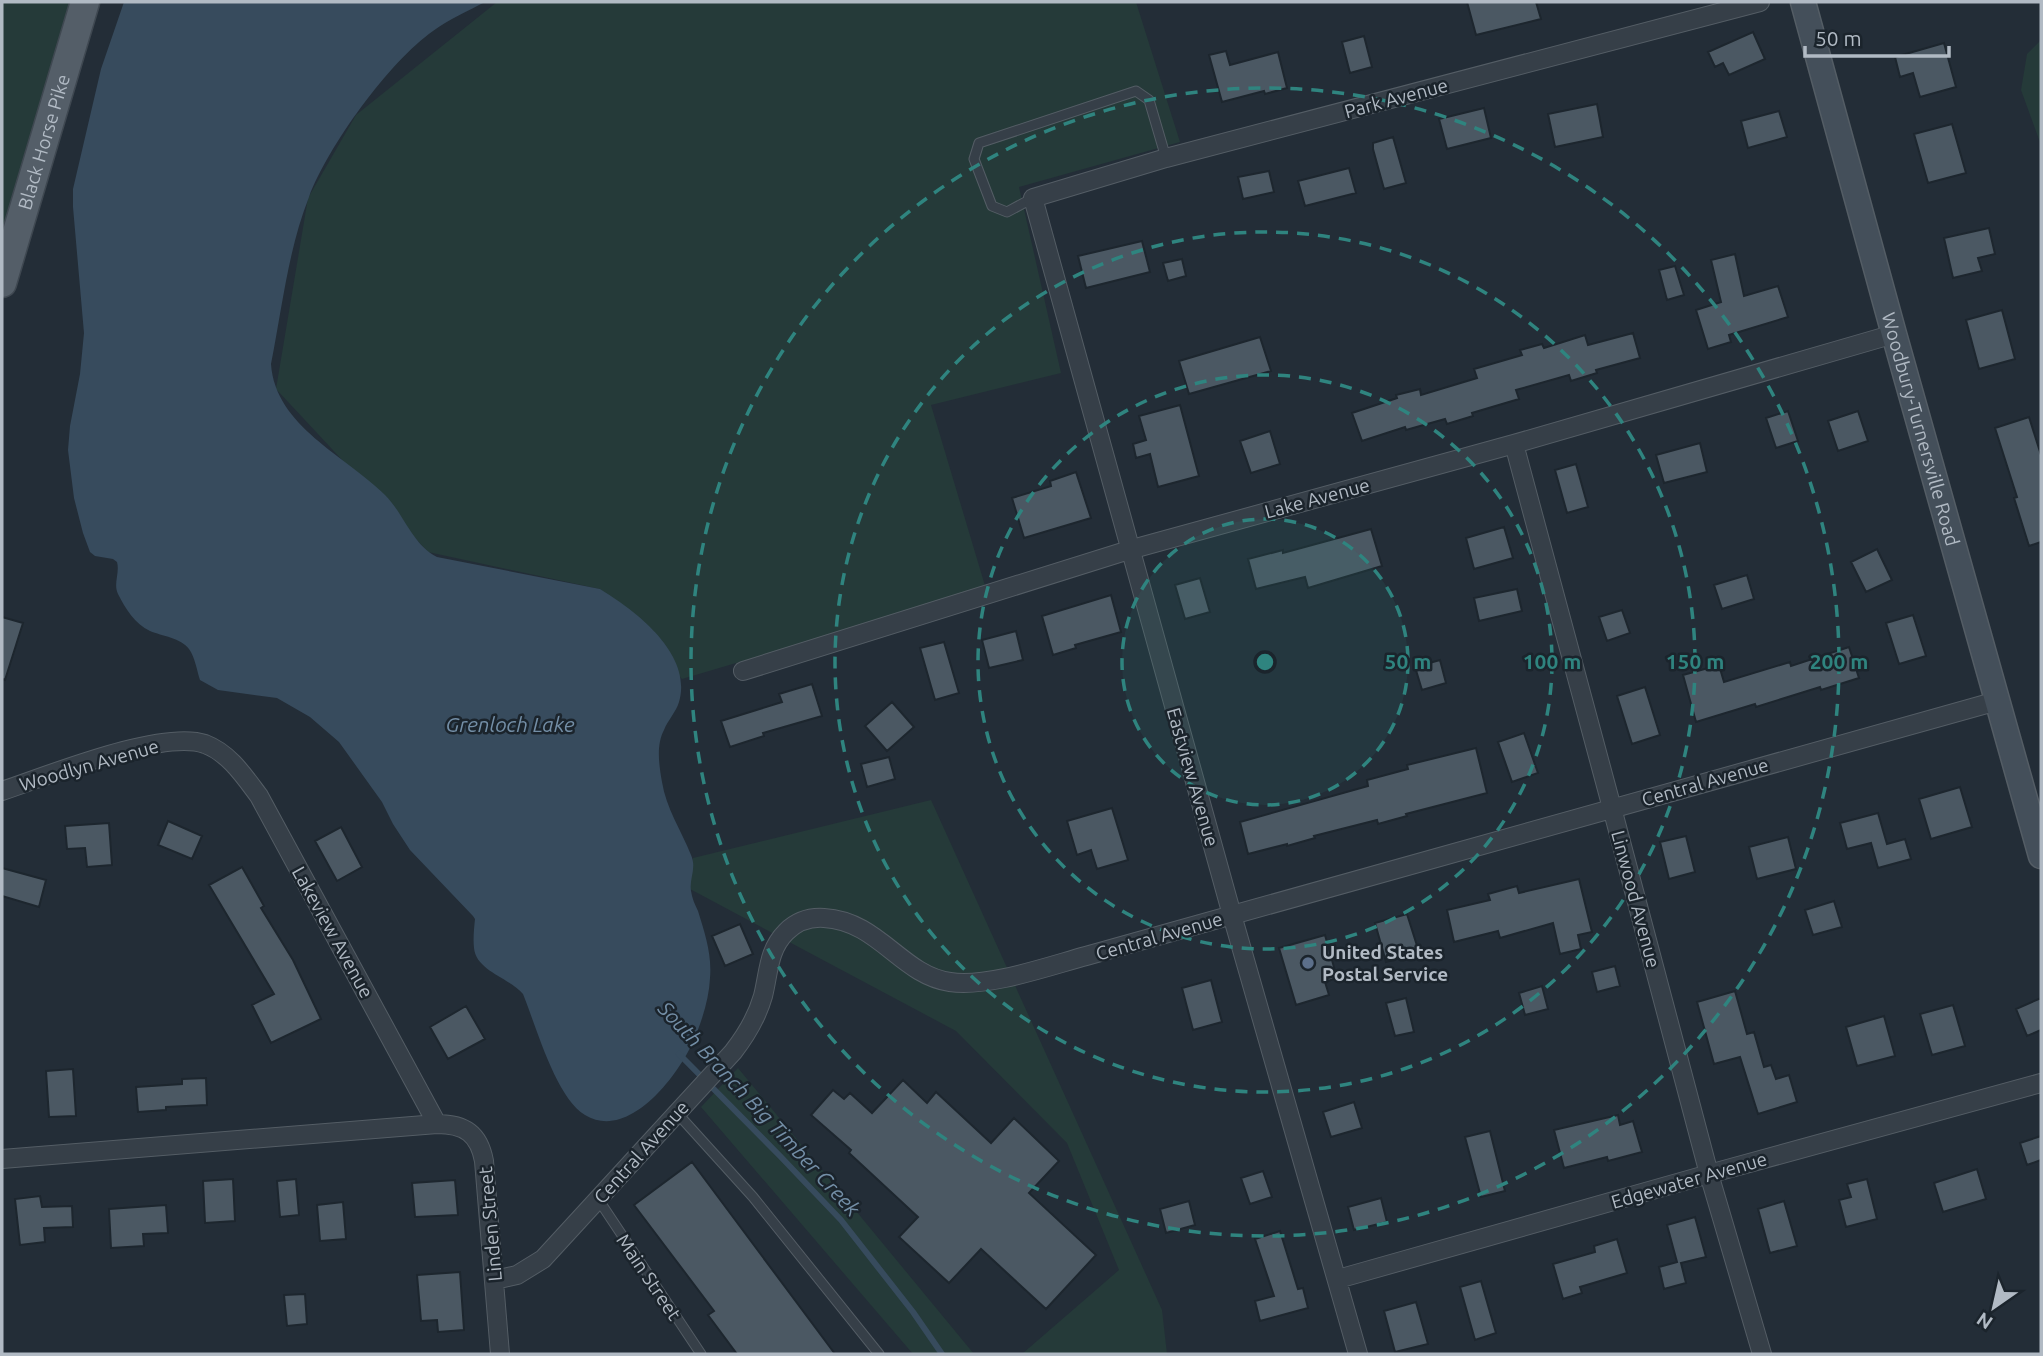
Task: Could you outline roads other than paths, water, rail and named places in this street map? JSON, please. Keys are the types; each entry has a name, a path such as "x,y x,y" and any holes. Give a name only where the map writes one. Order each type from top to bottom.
{"main road":[{"name":"Black Horse Pike","path":"2,283 85,2"},
{"name":"Woodbury-Turnersville Road","path":"1803,2 2041,856"}],"street":[{"name":"Park Avenue","path":"1033,198 1166,158 1760,2"},
{"name":"Eastview Avenue","path":"1033,198 1129,550 1358,1354"},
{"name":"Lake Avenue","path":"743,671 1129,550 1514,444 1894,334"},
{"name":"Linwood Avenue","path":"1514,444 1709,1174 1762,1354"},
{"name":"Central Avenue","path":"495,1280 517,1275 543,1259 733,1052 750,1027 763,995 770,956 785,932 797,922 811,917 827,918 858,926 930,977 967,984 989,981 1073,960 1997,701"},
{"name":"Woodlyn Avenue","path":"2,791 116,753 160,743 188,741 205,744 217,751"},
{"name":"Lakeview Avenue","path":"217,751 233,763 258,796 438,1124"},
{"name":"Edgewater Avenue","path":"1338,1279 2041,1083"},
{"path":"2,1159 438,1124"},
{"name":"Linden Street","path":"438,1124 450,1124 470,1132 482,1149 500,1354"}],"lane":[{"path":"1033,198 1007,212 992,206 974,159 979,143 1136,91 1149,100 1166,158"},
{"path":"677,1113 753,1197 879,1354"},
{"name":"Main Street","path":"598,1199 701,1354"}],"water":[{"name":"Grenloch Lake","path":"124,2 485,2 445,23 416,45 379,84 330,154 309,197 296,238 271,364 275,386 285,405 299,422 385,495 428,551 437,557 600,589 645,622 670,651 678,667 681,684 679,702 661,736 659,762 667,801 693,860 691,891 707,944 710,961 709,986 701,1020 685,1058 662,1088 634,1113 618,1120 601,1121 585,1115 575,1106 556,1078 523,994 487,968 476,956 475,919 410,850 382,802 339,742 310,717 277,698 218,690 200,680 193,656 186,645 150,631 127,610 117,590 117,562 90,552 74,498 68,450 84,333 73,189 101,69"}],"waterway":[{"name":"South Branch Big Timber Creek","path":"679,1054 841,1220 913,1312 942,1354"}],"place":[{"name":"United States Postal Service","path":"1308,963"}]}
